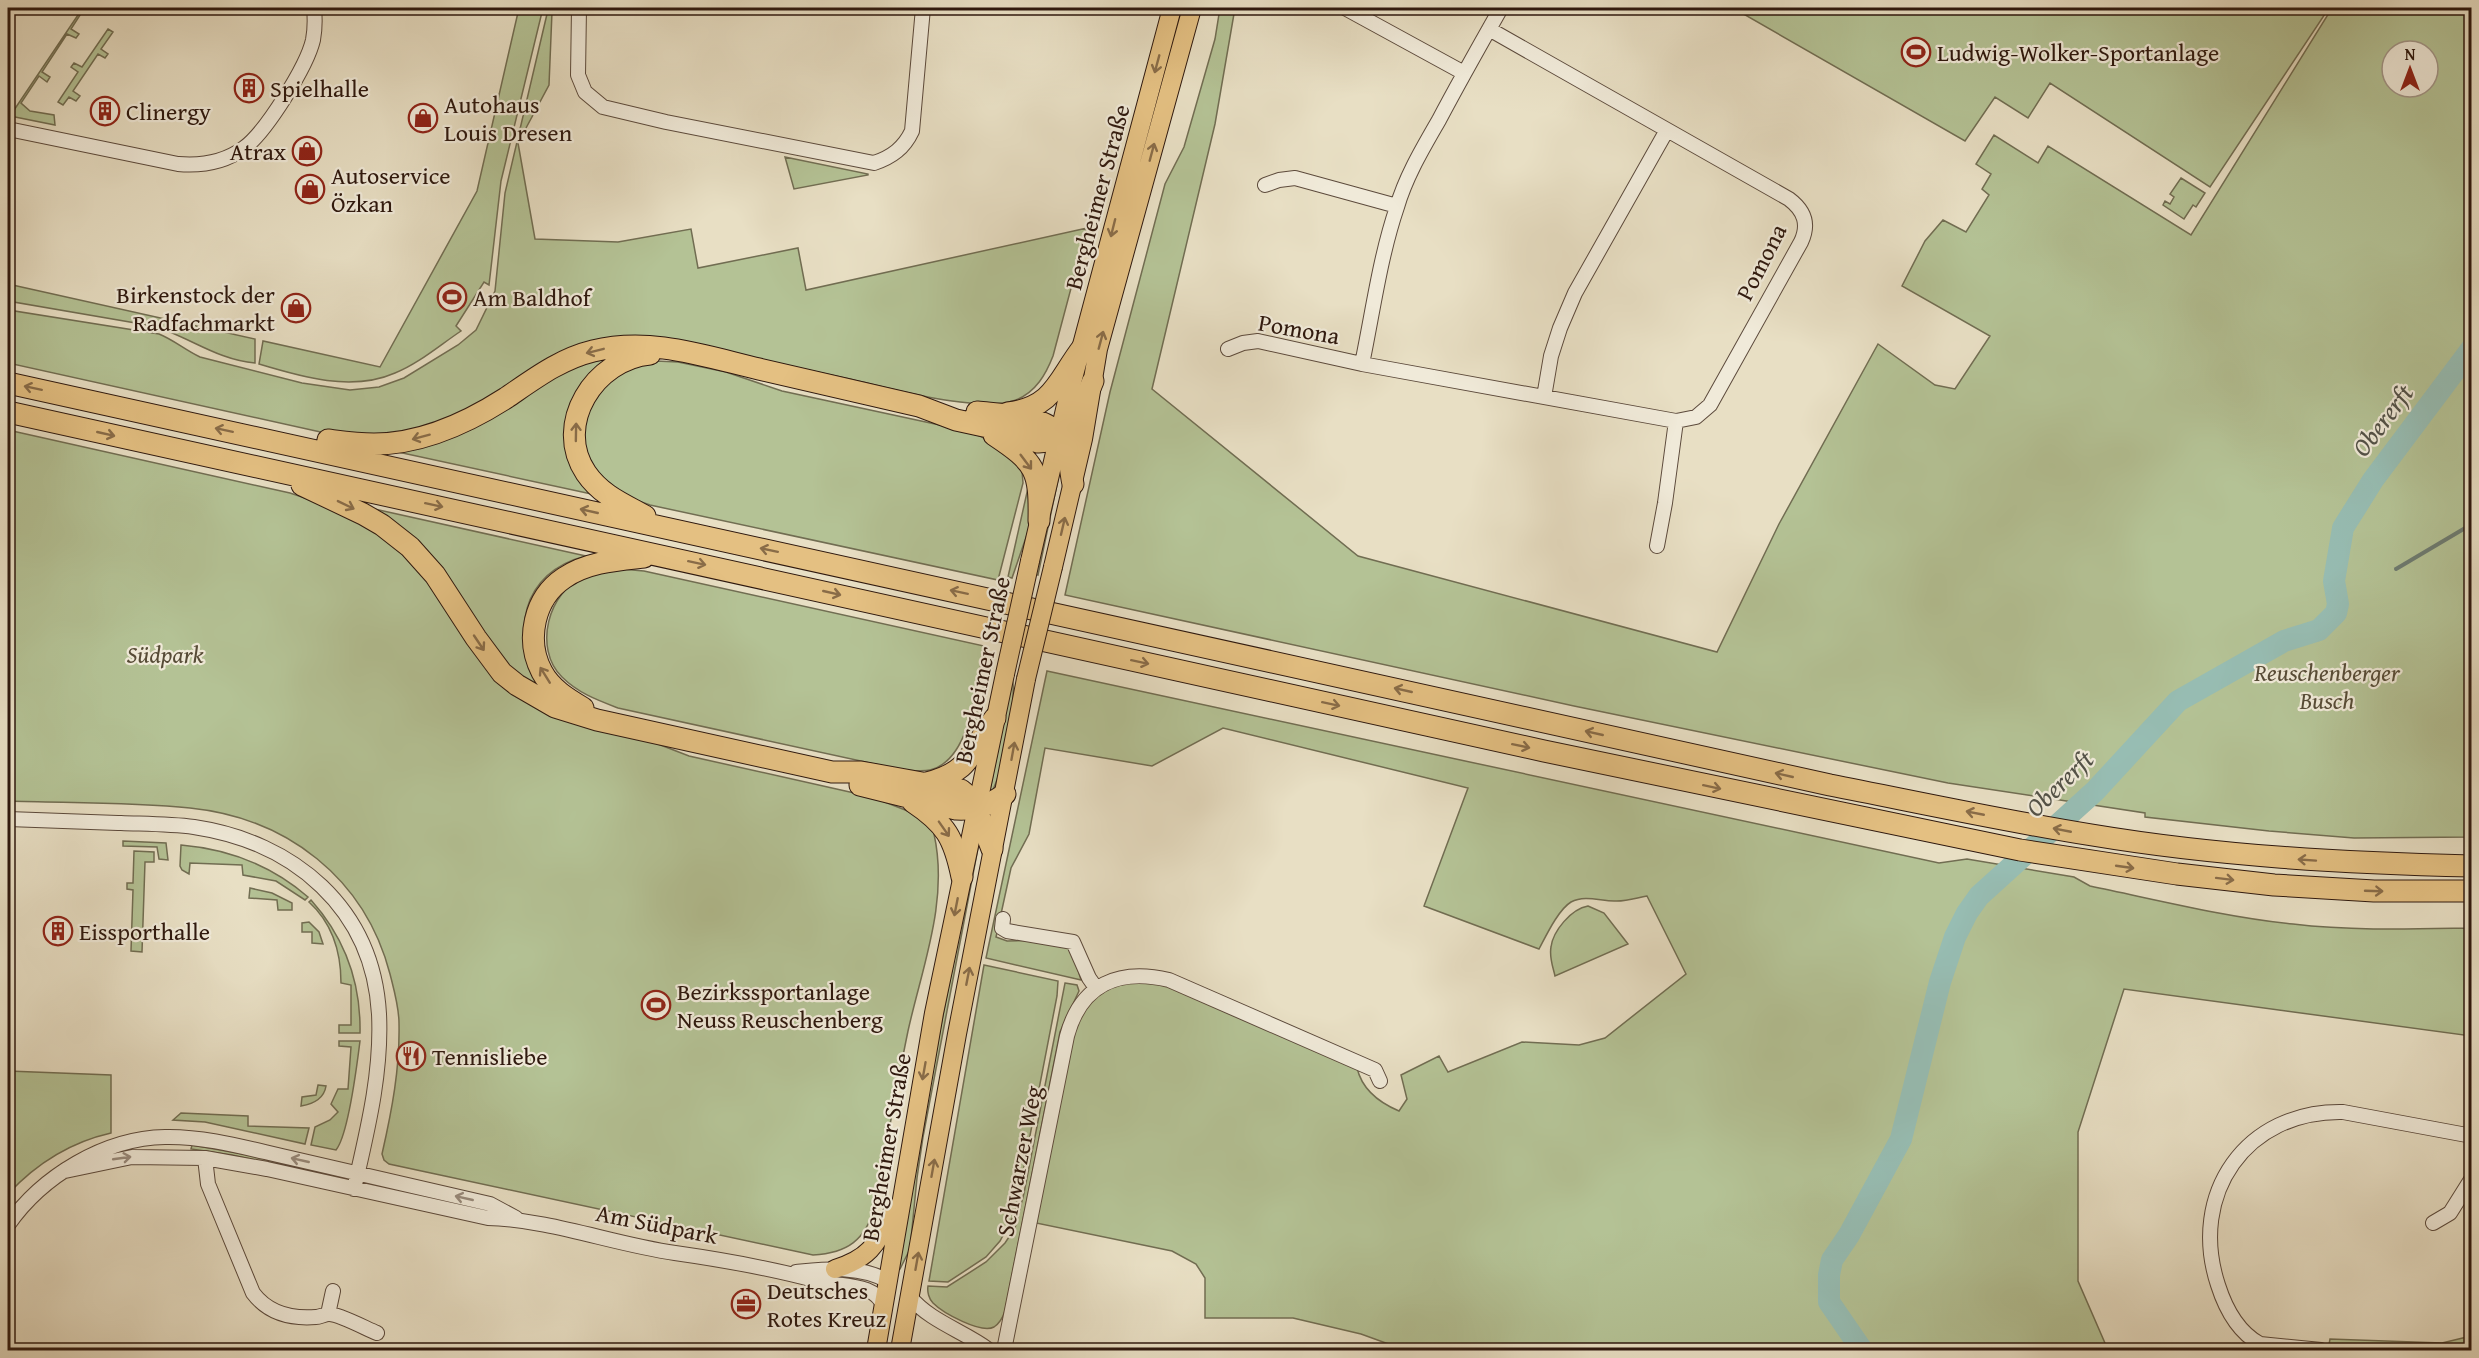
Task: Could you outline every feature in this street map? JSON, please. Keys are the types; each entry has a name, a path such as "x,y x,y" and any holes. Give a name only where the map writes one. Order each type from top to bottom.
{"highway":[{"path":"281,442 330,440 376,444 418,438 465,422 556,365 593,351 622,346 653,346 988,420 1042,423 1053,427 1065,443 1072,484"},
{"path":"988,420 1042,402 1056,390 1083,347"},
{"path":"667,528 610,498 597,487 585,471 577,453 575,435 577,416 591,386 615,365 643,355 694,354"},
{"path":"1059,435 1075,423 1093,381"},
{"path":"8,383 1830,785 2092,835 2255,856 2365,864 2472,866"},
{"path":"8,412 1544,751 2020,850 2274,885 2374,891 2472,891"},
{"path":"988,420 1030,465 1040,488 1039,521"},
{"path":"275,470 314,492 363,514 382,525 410,547 440,581 488,656 502,673 534,696 572,714 832,772 861,772 961,790 968,794 977,808 992,849"},
{"path":"628,727 584,708 554,688 536,658 534,626 539,607 550,590 564,578 603,562 660,555"},
{"path":"926,783 946,778 966,765 980,738 995,718"},
{"path":"832,772 861,786 956,809 990,805 1005,794"},
{"path":"905,797 930,814 946,830 956,849 962,877"}],"main road":[{"name":"Bergheimer Straße","path":"876,1350 903,1191 962,877 1017,618 1059,435 1172,8"},
{"name":"Bergheimer Straße","path":"900,1350 957,1034 1026,678 1088,418 1098,349 1192,8"},
{"path":"835,1269 862,1258 879,1240 903,1191"},
{"path":"888,1281 910,1297"}],"street":[{"path":"8,129 178,164 200,165 222,159 244,148 259,134 300,70 313,41 314,8"},
{"path":"579,8 578,75 585,92 595,102 612,111 874,163 885,159 907,142 912,131 922,8"},
{"path":"1345,8 1464,73"},
{"name":"Pomona","path":"1362,364 1396,206 1411,170 1501,8"},
{"name":"Pomona","path":"1228,349 1243,343 1258,341 1362,364 1676,422 1696,417 1710,405 1801,242 1805,223 1801,210 1790,199 1489,28"},
{"path":"1544,397 1554,347 1575,293 1667,130"},
{"path":"1265,185 1295,178 1396,206"},
{"path":"1657,546 1676,422"},
{"path":"8,819 175,825 225,833 258,844 284,857 310,874 328,891 342,908 361,941 372,974 378,1005 378,1065 354,1190"},
{"path":"1003,919 1002,928 1012,932 1073,942 1096,988 1113,980 1140,975 1168,980 1376,1070 1380,1081"},
{"name":"Schwarzer Weg","path":"1004,1350 1066,1035 1078,1008 1096,988"},
{"path":"2321,1350 2260,1344 2251,1339 2232,1315 2220,1293 2213,1271 2210,1223 2216,1197 2237,1157 2247,1146 2273,1126 2301,1116 2330,1111 2472,1136"},
{"path":"165,1137 185,1157"},
{"name":"Am Südpark","path":"8,1225 31,1197 65,1171 106,1149 132,1141 165,1137 227,1144 490,1204 518,1219"},
{"name":"Am Südpark","path":"65,1171 132,1156 205,1158 267,1169 488,1218 518,1219 675,1253 710,1257 789,1272 815,1281 867,1290 877,1295 884,1305"},
{"path":"205,1158 208,1184 253,1293 261,1304 271,1311 285,1315 311,1318 328,1314 377,1333"},
{"path":"2433,1223 2451,1213 2472,1178"},
{"name":"Am Südpark","path":"789,1272 835,1269 868,1272 888,1281"},
{"path":"328,1314 333,1291"},
{"path":"910,1297 927,1314 950,1325 989,1350"}],"green space":[{"path":"519,8 543,8 501,181 489,285 484,282 456,326 461,331 404,369 379,379 344,382 310,378 259,364 263,341 380,367 477,191"},
{"path":"553,8 568,8 568,13 552,12 549,85 518,143 535,239 618,242 691,229 698,268 798,248 806,290 1087,228 1053,356 1039,382 1023,397 1016,400 978,404 955,402 666,339 632,336 598,340 468,410 433,424 398,433 362,436 325,433 8,363 8,310 159,334 200,357 302,383 350,390 379,387 404,378 458,345 476,330 495,291 505,193 547,14"},
{"name":"Reuschenberger Busch","path":"1220,8 1235,8 1215,124 1152,389 1358,556 1717,652 1779,524 1878,344 1935,385 1955,389 1990,336 1902,286 1925,241 1943,220 1966,232 1989,195 1982,189 1991,174 1976,164 1994,135 2038,163 2048,146 2191,235 2332,8 2471,8 2471,837 2354,838 2145,817 2145,813 1948,783 1574,706 1065,595 1110,392 1165,184 1184,147 1215,39"},
{"path":"1733,8 2329,8 2210,187 2050,83 2028,118 1995,97 1965,141"},
{"path":"82,9 71,29 79,34 76,38 67,34 42,72 50,77 47,82 39,76 21,103 30,111 54,115 55,125 10,116"},
{"path":"108,29 113,32 101,49 108,54 105,58 98,54 73,91 80,96 76,101 69,97 63,105 58,102 78,72 71,67 74,63 82,67"},
{"path":"785,157 868,174 868,175 794,189"},
{"path":"2181,178 2205,193 2184,219 2163,205 2165,201 2170,204 2174,197 2170,194"},
{"path":"8,284 255,339 255,363 215,353 153,326 8,301"},
{"path":"636,350 570,408 596,495 384,449 570,364"},
{"path":"656,361 678,362 726,372 782,391 949,427 980,436 1001,447 1022,471 1023,483 998,580 650,505 616,493 593,469 584,446 586,412 613,376 634,365"},
{"name":"Südpark","path":"8,430 290,493 323,504 384,536 427,578 480,658 645,739 689,756 872,797 918,815 937,830 934,834 938,859 938,884 932,934 908,1031 875,1207 860,1236 845,1248 813,1255 389,1164 384,1160 382,1154 397,1073 399,1023 396,998 378,940 362,909 341,882 317,859 289,840 259,825 225,814 190,808 145,805 8,801"},
{"path":"1063,456 1038,575 1034,574"},
{"path":"1030,479 1031,523 1012,578 1008,577"},
{"path":"361,506 586,556 564,564 547,576 535,591 527,608 524,627 525,647 531,668 541,688 514,675"},
{"path":"621,569 644,571 984,646 975,698 964,736 944,763 927,771 902,770 618,708 588,696 568,683 553,665 548,651 549,621 562,594 572,584 585,577"},
{"path":"991,656 994,657 978,729 971,737"},
{"path":"1047,671 1939,863 1967,859 2074,877 2090,886 2191,908 2268,921 2360,929 2471,928 2471,1036 2124,989 2078,1132 2078,1281 2108,1350 1405,1350 1361,1334 1293,1318 1205,1318 1205,1278 1196,1264 1172,1251 1036,1223 1074,1027 1089,1001 1111,987 1135,981 1162,984 1357,1068 1367,1089 1385,1104 1399,1111 1407,1099 1401,1075 1439,1056 1448,1072 1522,1042 1579,1045 1605,1038 1686,974 1647,896 1622,901 1587,899 1571,902 1557,917 1539,949 1424,906 1468,788 1223,728 1152,766 1045,748 1029,834 1011,868 996,937 1007,941 1046,940 1071,946 1081,980 986,958"},
{"path":"1012,679 1011,720 999,775 989,795"},
{"path":"123,841 166,843 168,860 159,859 157,847 123,846"},
{"path":"181,845 216,850 249,861 279,876 308,897 305,900 276,881 243,875 242,865 190,863 189,874 180,866"},
{"path":"978,848 923,1137 910,1249 898,1269 925,1110"},
{"path":"134,851 154,852 154,862 145,862 142,952 131,951 133,890 127,889 127,883 133,883"},
{"path":"250,888 272,893 292,903 292,910 278,910 277,900 249,898"},
{"path":"311,900 333,930 349,962 358,996 360,1033 339,1033 339,1025 351,1025 351,985 341,983 334,939 324,919 309,902"},
{"path":"1588,906 1604,913 1628,944 1555,976 1551,951 1555,934 1569,916"},
{"path":"309,922 319,932 323,944 312,943 312,932 302,932 302,923"},
{"path":"984,965 1058,981 1057,996 1015,1213 1000,1241 986,1257 948,1282 929,1281"},
{"path":"1065,983 1077,985 1079,991 1060,1032 1005,1311 1001,1320 994,1327 980,1328 953,1317 933,1303 929,1297 928,1286 947,1287 986,1262 1005,1243 1015,1228 1024,1193"},
{"path":"339,1041 360,1041 349,1115 341,1142 336,1150 311,1145 315,1127 330,1120 338,1112 331,1104 338,1089 348,1089 351,1047 339,1046"},
{"path":"8,1071 111,1075 111,1133 68,1148 30,1173 8,1194"},
{"path":"318,1085 326,1086 320,1098 301,1106 302,1097 316,1095"},
{"path":"181,1113 248,1116 248,1126 309,1128 305,1144 205,1122 173,1120"},
{"path":"192,1145 328,1173 327,1176 232,1155 191,1149"},
{"path":"2471,1336 2471,1350 2328,1350 2330,1339 2442,1343"}],"waterway":[{"name":"Obererft","path":"1862,1350 1829,1302 1829,1275 1832,1260 1849,1235 1901,1139 1940,982 1955,937 1967,913 1979,896 2095,791 2178,701 2284,641 2319,630 2336,613 2338,604 2334,581 2343,528 2373,480 2472,348"},
{"path":"2396,569 2472,524"}],"place":[{"name":"Ludwig-Wolker-Sportanlage","path":"1916,52"},
{"name":"Spielhalle","path":"249,88"},
{"name":"Clinergy","path":"105,111"},
{"name":"Autohaus Louis Dresen","path":"423,118"},
{"name":"Atrax","path":"307,151"},
{"name":"Autoservice Özkan","path":"310,189"},
{"name":"Am Baldhof","path":"452,297"},
{"name":"Birkenstock der Radfachmarkt","path":"296,308"},
{"name":"Eissporthalle","path":"58,931"},
{"name":"Bezirkssportanlage Neuss Reuschenberg","path":"656,1005"},
{"name":"Tennisliebe","path":"411,1056"},
{"name":"Deutsches Rotes Kreuz","path":"746,1304"}]}
